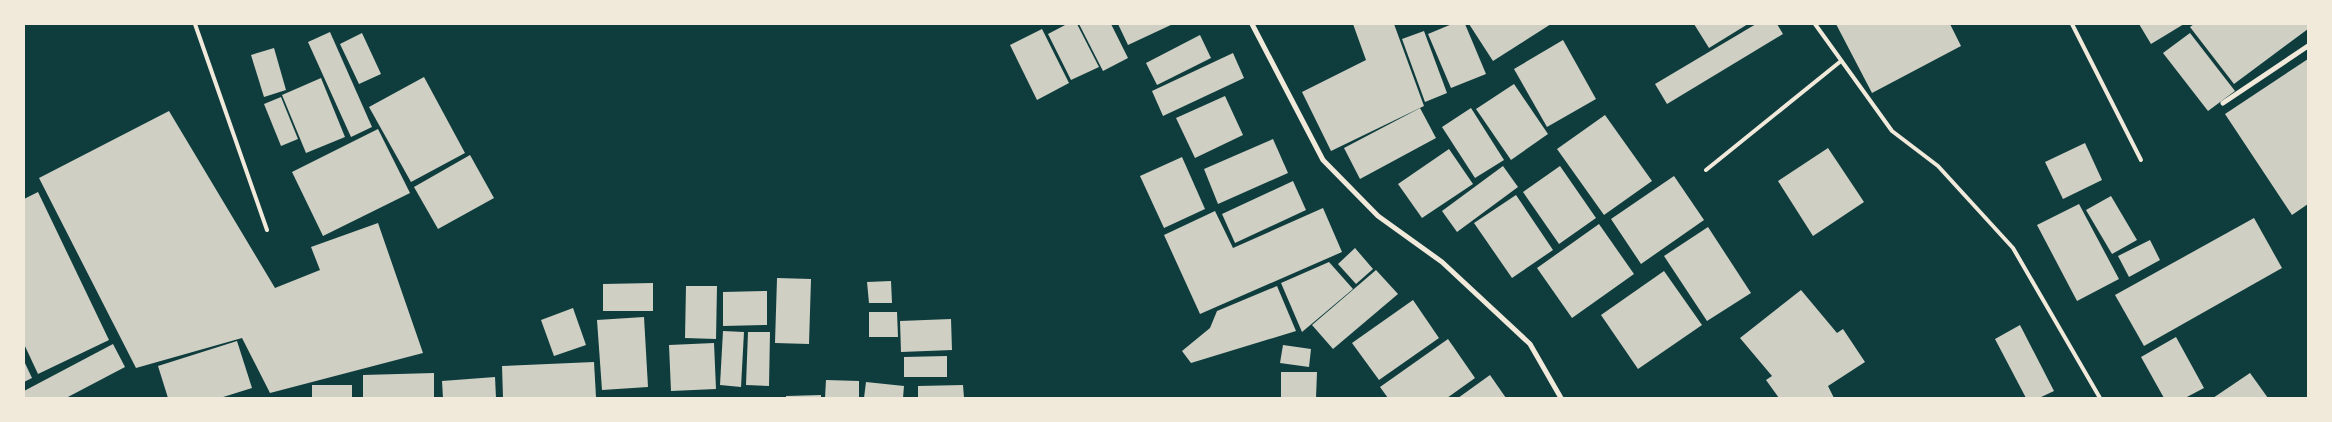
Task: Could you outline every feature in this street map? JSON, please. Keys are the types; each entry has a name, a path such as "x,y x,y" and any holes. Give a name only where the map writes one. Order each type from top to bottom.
{"street":[{"path":"1252,24 1323,160 1378,216 1442,262 1530,344 1561,398"},
{"path":"2223,103 2308,46"}],"lane":[{"path":"195,24 268,230"},
{"path":"1815,24 1892,131 1938,166 2013,248 2100,398"},
{"path":"2072,24 2141,160"},
{"path":"1706,170 1841,62"}],"building":[{"path":"1067,24 1077,24 1099,67 1071,80 1048,34"},
{"path":"1079,24 1111,24 1128,58 1103,71"},
{"path":"1118,24 1173,24 1128,45"},
{"path":"1353,24 1394,24 1424,106 1331,151 1302,92 1366,60"},
{"path":"1452,24 1465,24 1486,74 1451,88 1428,34"},
{"path":"1469,24 1551,24 1493,61"},
{"path":"1694,24 1748,24 1709,48"},
{"path":"1756,24 1777,24 1783,34 1667,104 1655,84"},
{"path":"1836,24 1950,24 1961,46 1872,93"},
{"path":"2139,24 2184,24 2151,44"},
{"path":"2194,24 2308,24 2308,29 2234,84 2190,27"},
{"path":"1042,29 1069,83 1037,100 1010,45"},
{"path":"1424,31 1447,93 1425,102 1402,39"},
{"path":"330,32 372,127 351,137 308,42"},
{"path":"362,33 381,74 359,84 340,44"},
{"path":"2190,33 2235,91 2208,111 2163,53"},
{"path":"1200,35 1211,58 1157,85 1146,63"},
{"path":"1563,40 1596,99 1547,127 1514,69"},
{"path":"274,48 286,90 264,97 251,55"},
{"path":"1233,53 1244,78 1163,116 1152,91"},
{"path":"2308,59 2308,204 2292,215 2225,114"},
{"path":"424,77 465,153 411,182 369,107"},
{"path":"321,78 345,137 306,153 282,95"},
{"path":"1514,84 1548,134 1511,160 1476,109"},
{"path":"1225,96 1243,135 1195,158 1176,118"},
{"path":"281,97 298,139 281,146 264,104"},
{"path":"1420,108 1436,138 1360,179 1344,148"},
{"path":"1471,108 1504,160 1475,178 1442,127"},
{"path":"169,111 275,288 320,270 311,247 378,223 423,353 270,393 242,338 136,368 39,178"},
{"path":"1605,115 1652,181 1604,215 1557,149"},
{"path":"378,129 410,193 323,236 292,172"},
{"path":"1273,139 1288,173 1218,204 1204,169"},
{"path":"2085,143 2102,180 2063,199 2045,162"},
{"path":"1828,148 1864,202 1813,236 1778,181"},
{"path":"1449,149 1473,184 1422,218 1398,184"},
{"path":"470,155 494,198 438,229 414,187"},
{"path":"1182,157 1205,209 1164,228 1140,176"},
{"path":"1503,166 1518,187 1457,232 1442,211"},
{"path":"1560,166 1596,218 1559,244 1523,192"},
{"path":"1674,176 1704,220 1641,264 1611,219"},
{"path":"1293,181 1306,210 1235,243 1222,214"},
{"path":"38,192 109,340 38,374 24,344 24,199"},
{"path":"1516,195 1553,250 1512,278 1474,223"},
{"path":"2111,196 2137,240 2112,254 2086,210"},
{"path":"2079,204 2119,279 2077,301 2037,225"},
{"path":"1323,208 1342,252 1200,314 1164,235 1215,211 1233,248"},
{"path":"2254,218 2282,268 2144,346 2115,295"},
{"path":"1599,224 1634,274 1572,318 1537,268"},
{"path":"1708,227 1751,293 1707,321 1664,256"},
{"path":"2150,240 2160,260 2129,277 2118,256"},
{"path":"1355,248 1373,269 1356,284 1338,264"},
{"path":"1329,262 1353,289 1302,332 1281,283"},
{"path":"1376,270 1398,294 1333,349 1312,325"},
{"path":"1664,271 1702,325 1638,369 1601,315"},
{"path":"777,278 811,279 809,344 775,343"},
{"path":"891,281 892,303 869,303 867,282"},
{"path":"653,283 653,311 603,311 603,284"},
{"path":"686,286 717,286 716,339 685,338"},
{"path":"1277,286 1296,331 1191,363 1182,351 1210,328 1217,311"},
{"path":"1801,290 1837,333 1843,329 1865,362 1828,386 1834,398 1779,398 1766,380 1772,376 1740,338"},
{"path":"767,291 767,325 723,326 723,292"},
{"path":"1413,300 1439,338 1379,380 1352,343"},
{"path":"573,308 586,345 554,356 541,320"},
{"path":"869,312 897,312 898,337 869,337"},
{"path":"644,317 648,387 602,390 597,320"},
{"path":"951,319 952,350 901,352 900,321"},
{"path":"2020,325 2054,391 2039,398 2026,398 1995,339"},
{"path":"723,331 744,332 741,387 720,385"},
{"path":"748,332 770,332 769,386 746,385"},
{"path":"2176,337 2204,388 2185,398 2164,398 2141,357"},
{"path":"1448,339 1475,378 1447,398 1388,398 1380,387"},
{"path":"237,341 252,388 220,398 168,398 158,366"},
{"path":"714,343 716,389 671,391 669,345"},
{"path":"113,344 125,367 66,398 24,398 24,391"},
{"path":"1283,345 1311,349 1309,367 1280,363"},
{"path":"947,356 947,377 904,377 904,357"},
{"path":"24,361 32,378 24,382"},
{"path":"594,362 596,397 503,398 502,366"},
{"path":"1281,372 1317,372 1316,398 1281,398"},
{"path":"434,373 434,398 363,398 363,375"},
{"path":"2250,373 2268,398 2213,398"},
{"path":"1490,375 1506,398 1458,398"},
{"path":"495,377 496,398 443,398 442,381"},
{"path":"826,380 859,381 859,398 825,398"},
{"path":"866,382 904,386 903,398 864,398"},
{"path":"312,385 352,385 352,398 312,398"},
{"path":"963,385 964,398 918,398 918,386"},
{"path":"821,395 821,398 786,398 786,396"}]}
